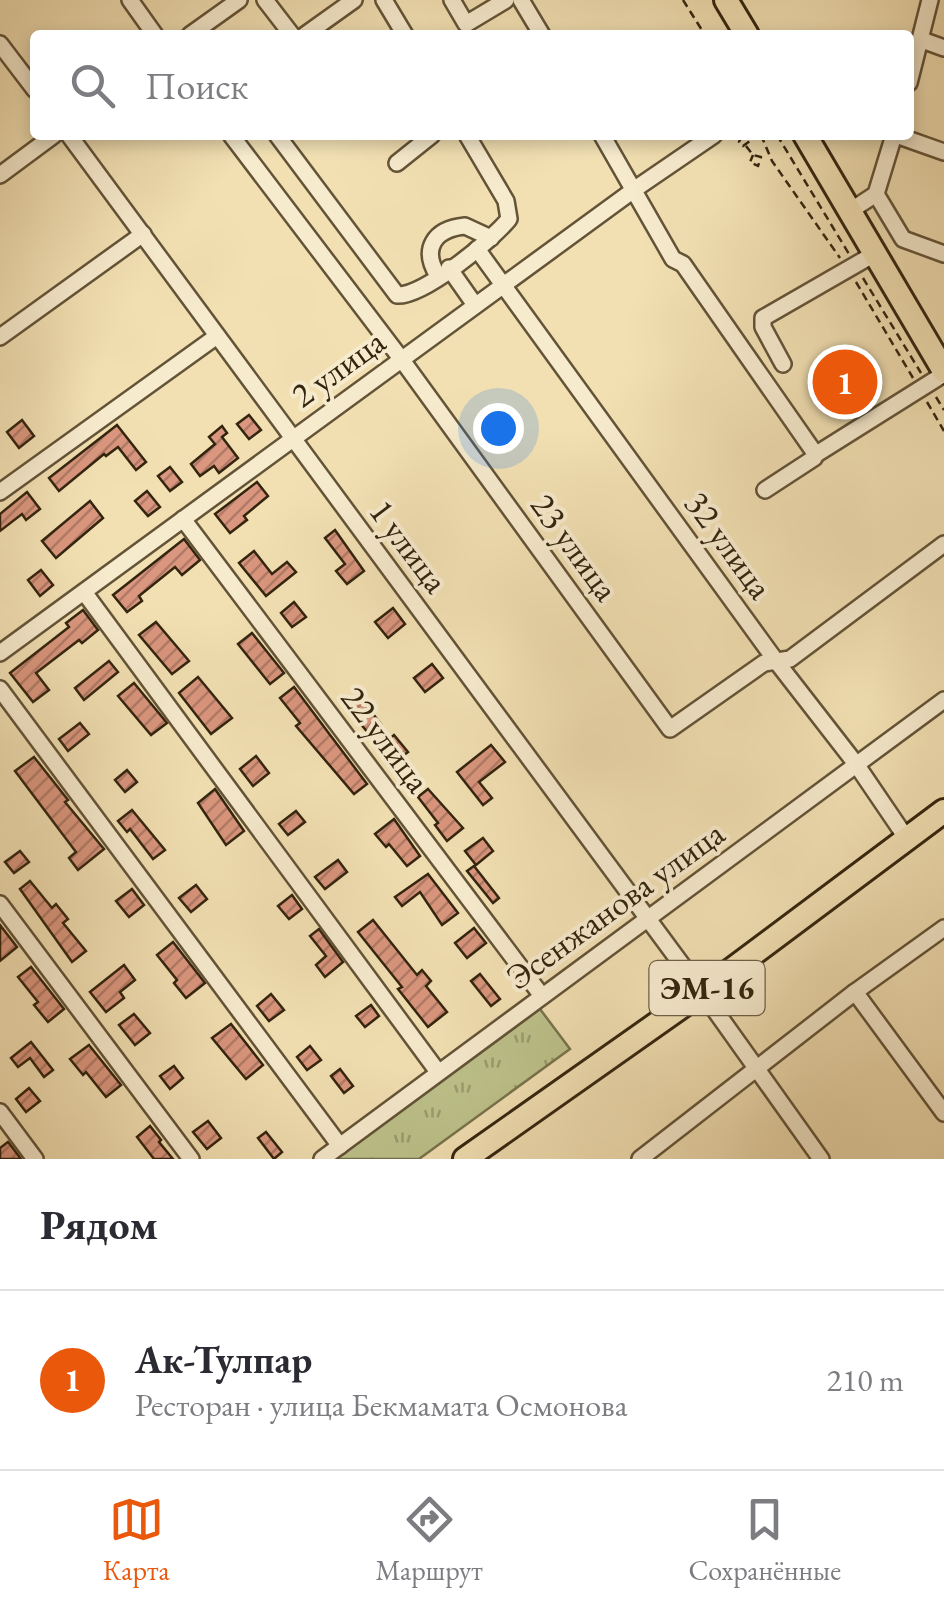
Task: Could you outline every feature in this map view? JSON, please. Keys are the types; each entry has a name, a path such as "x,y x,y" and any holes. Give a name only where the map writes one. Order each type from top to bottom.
{"highway":[{"path":"726,0 743,30"},
{"path":"808,140 942,363"},
{"name":"ЭМ-16","path":"465,1159 702,992 944,811"}],"street":[{"path":"130,0 151,30"},
{"path":"197,30 239,0"},
{"path":"265,0 288,30"},
{"path":"312,30 354,0"},
{"path":"384,0 402,30"},
{"path":"452,0 466,24 506,0"},
{"path":"521,0 539,30"},
{"path":"914,66 930,0"},
{"path":"922,40 944,48"},
{"path":"0,44 30,83"},
{"path":"0,174 47,140"},
{"name":"1 улица","path":"73,140 648,918 821,1159"},
{"name":"23 улица","path":"234,140 402,360 670,728 764,663 790,659 944,544"},
{"path":"281,140 397,295 408,295 444,272 510,219 510,210 470,140"},
{"path":"396,163 426,140"},
{"path":"605,140 673,259 682,264 814,455"},
{"name":"2 улица","path":"0,653 707,140"},
{"path":"850,211 876,194 893,140"},
{"path":"909,140 944,152"},
{"path":"876,194 902,240 944,254"},
{"path":"475,305 430,262 429,252 443,233 465,226 491,238"},
{"path":"0,338 142,234"},
{"name":"32 улица","path":"477,249 907,839"},
{"path":"783,364 762,318 876,253"},
{"path":"0,492 217,336"},
{"path":"765,490 942,363"},
{"name":"22 улица","path":"183,519 542,996"},
{"path":"84,592 438,1072"},
{"path":"0,689 340,1146"},
{"name":"Эсенжанова улица","path":"322,1159 944,700"},
{"path":"0,904 191,1159"},
{"path":"640,1159 662,1152 756,1070 944,928"},
{"path":"855,992 944,1114"},
{"path":"0,1112 35,1159"}],"path":[{"path":"683,0 701,30"},
{"path":"741,140 739,142 756,155 767,147"},
{"path":"746,140 746,146"}],"green space":[{"path":"540,1009 570,1049 419,1159 336,1159"}],"building":[{"path":"249,415 261,430 249,439 237,424"},
{"path":"22,420 34,436 19,448 7,432"},
{"path":"117,425 146,462 136,470 118,447 59,491 49,478"},
{"path":"222,426 227,433 222,437 238,458 219,473 214,466 200,476 191,464 215,444 209,437"},
{"path":"170,467 182,482 170,491 158,476"},
{"path":"257,482 268,496 230,533 215,514"},
{"path":"147,491 160,507 148,516 135,501"},
{"path":"27,492 40,509 26,520 22,514 0,531 0,514"},
{"path":"90,501 103,518 56,558 42,541"},
{"path":"335,530 364,571 347,584 336,571 345,564 325,538"},
{"path":"184,539 200,560 182,575 175,567 139,596 142,601 127,612 113,595"},
{"path":"254,551 272,574 287,562 296,572 266,596 239,563"},
{"path":"41,570 53,585 40,596 28,580"},
{"path":"294,602 306,617 292,627 281,613"},
{"path":"393,608 405,624 388,638 375,622"},
{"path":"83,610 98,630 36,673 49,690 33,702 10,673 69,627 66,623"},
{"path":"156,622 189,661 172,674 139,635"},
{"path":"252,633 284,673 270,684 238,644"},
{"path":"109,661 118,672 84,700 75,688"},
{"path":"432,664 443,678 425,692 414,678"},
{"path":"198,677 232,718 211,734 179,693"},
{"path":"134,683 167,723 151,735 118,696"},
{"path":"294,687 367,784 354,794 296,726 300,723 280,698"},
{"path":"358,695 381,724 369,734 345,705"},
{"path":"80,723 89,734 68,751 59,739"},
{"path":"394,735 408,752 392,764 379,748"},
{"path":"491,745 505,762 479,782 492,798 483,805 457,772"},
{"path":"256,756 269,773 253,786 240,769"},
{"path":"34,757 104,849 78,870 69,858 76,852 15,771"},
{"path":"127,770 137,782 125,792 115,780"},
{"path":"215,789 244,831 226,845 198,803"},
{"path":"428,789 463,828 447,841 418,797"},
{"path":"132,810 165,850 153,859 130,829 127,832 118,821"},
{"path":"296,811 305,822 288,835 279,824"},
{"path":"394,819 420,856 407,866 375,834"},
{"path":"483,838 493,851 476,865 465,851"},
{"path":"20,851 29,862 14,873 5,862"},
{"path":"338,860 347,872 325,889 315,877"},
{"path":"474,866 499,898 493,903 467,871"},
{"path":"428,874 458,913 442,925 420,892 402,906 395,897"},
{"path":"30,881 52,908 56,904 68,919 63,923 86,951 72,962 20,889"},
{"path":"196,885 207,899 191,912 179,898"},
{"path":"132,889 144,905 129,917 116,901"},
{"path":"292,895 302,909 289,919 278,906"},
{"path":"373,920 417,975 422,970 431,981 426,986 447,1012 428,1027 358,932"},
{"path":"0,925 17,947 0,961"},
{"path":"474,928 486,943 467,958 455,943"},
{"path":"319,929 343,962 325,977 316,965 326,956 310,936"},
{"path":"173,942 205,983 186,998 157,955"},
{"path":"124,965 135,980 120,992 124,998 106,1012 90,992"},
{"path":"31,967 64,1009 48,1022 18,977"},
{"path":"480,974 500,999 491,1006 471,981"},
{"path":"271,994 284,1010 269,1021 257,1006"},
{"path":"371,1005 379,1016 365,1027 356,1016"},
{"path":"134,1014 150,1033 135,1045 119,1025"},
{"path":"231,1024 263,1065 246,1079 212,1038"},
{"path":"31,1042 53,1070 44,1077 30,1058 18,1067 11,1058"},
{"path":"89,1045 121,1085 106,1097 70,1059"},
{"path":"310,1046 321,1060 307,1070 297,1057"},
{"path":"174,1066 183,1078 170,1089 160,1076"},
{"path":"340,1069 353,1086 344,1093 331,1076"},
{"path":"29,1088 40,1101 26,1112 16,1099"},
{"path":"208,1121 221,1138 207,1149 193,1132"},
{"path":"150,1126 173,1159 154,1159 137,1137"},
{"path":"266,1132 282,1152 274,1159 258,1138"},
{"path":"8,1142 21,1159 0,1159 0,1148"}],"place":[{"name":"Ак-Тулпар","path":"845,382"}]}
